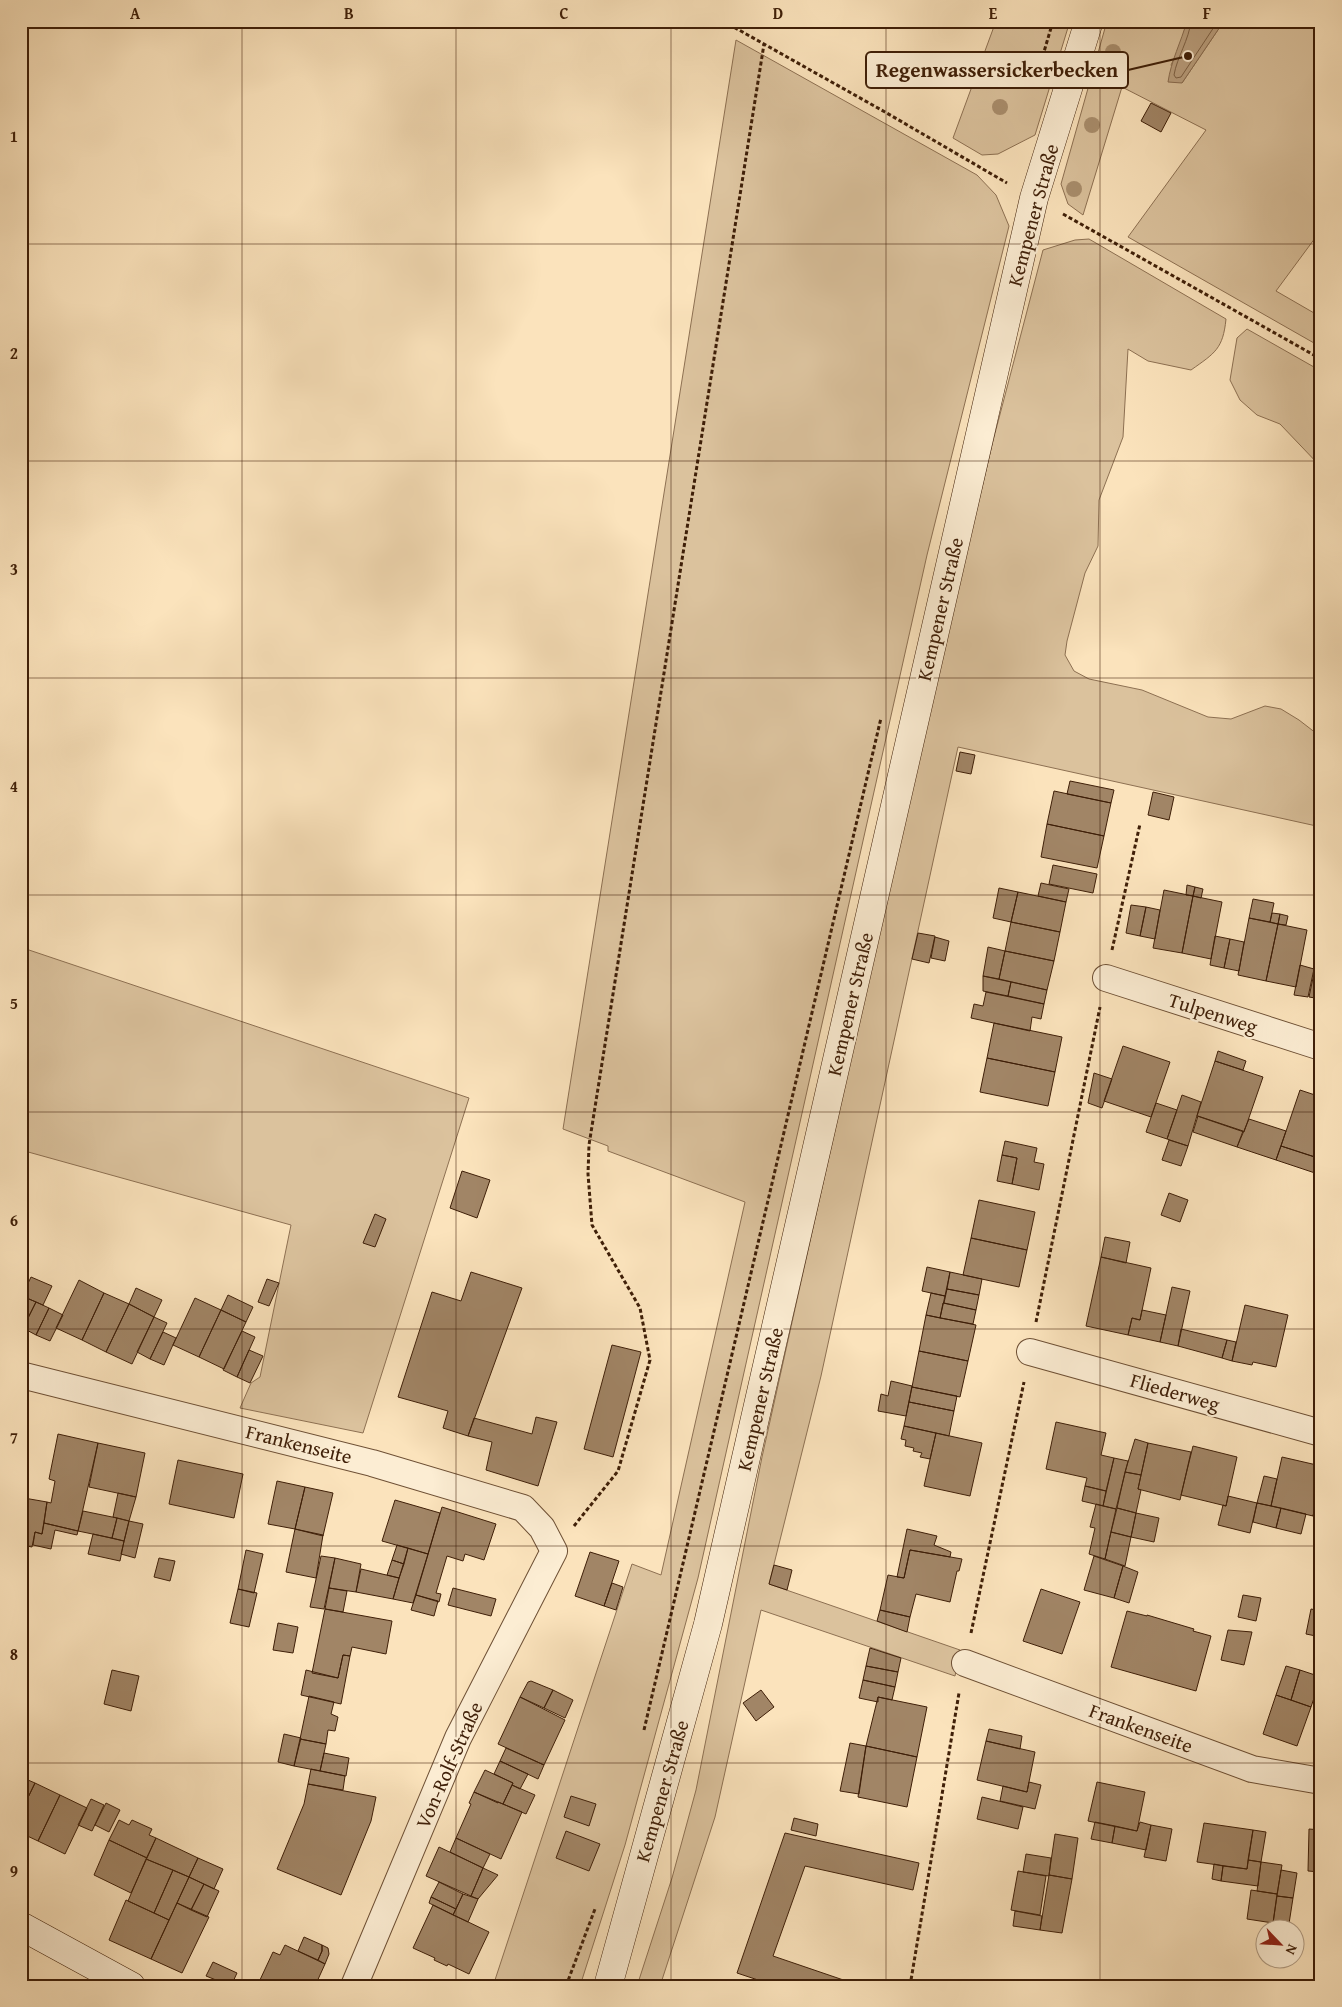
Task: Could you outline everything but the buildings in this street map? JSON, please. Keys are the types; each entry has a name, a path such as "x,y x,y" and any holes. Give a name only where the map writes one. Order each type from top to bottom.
{"main road":[{"name":"Kempener Straße","path":"608,1986 708,1624 1034,198 1090,21"},
{"path":"21,1926 118,1983"}],"street":[{"name":"Tulpenweg","path":"1106,978 1321,1047"},
{"name":"Fliederweg","path":"1030,1352 1321,1433"},
{"name":"Frankenseite","path":"21,1375 372,1462 523,1508 542,1528 554,1550"},
{"name":"Von-Rolf-Straße","path":"354,1986 458,1738 554,1550"},
{"name":"Frankenseite","path":"965,1663 1252,1770 1321,1781"}],"path":[{"path":"723,21 1321,359"},
{"path":"1036,78 1053,21"},
{"path":"554,1550 618,1471 650,1360 640,1308 592,1225 588,1174 589,1145 764,44"},
{"path":"1004,192 1009,173"},
{"path":"642,1739 881,717"},
{"path":"910,1986 965,1663 1106,978 1140,824"},
{"path":"566,1986 597,1902"}],"shaded area":[{"path":"996,21 1070,21 1035,135 998,154 982,155 953,138"},
{"path":"1107,21 1187,21 1180,46 1171,65 1182,83 1224,21 1321,21 1321,230 1276,291 1321,317 1321,347 1128,237 1206,130 1122,87 1083,215 1068,204 1061,184"},
{"path":"736,40 977,175 996,195 1009,226 927,555 698,1578 625,1845 580,1986 493,1986 632,1564 661,1575 745,1202 608,1151 608,1146 563,1129"},
{"path":"1089,239 1226,319 1220,344 1212,354 1191,370 1148,361 1128,349 1123,437 1099,500 1098,546 1085,573 1065,655 1074,671 1089,679 1142,690 1208,717 1231,719 1265,706 1281,709 1299,720 1321,737 1321,827 958,747 821,1376 769,1584 960,1650 955,1676 761,1610 715,1817 660,1986 637,1986 672,1878 696,1790 762,1457 923,735 993,441 1043,250 1075,240"},
{"path":"1247,329 1321,371 1321,467 1280,424 1257,415 1240,400 1230,380 1237,338"},
{"path":"23,948 469,1098 363,1433 240,1408 251,1383 260,1377 291,1225 21,1150 21,953"}],"water":[{"path":"1187,21 1224,21 1182,83 1168,82 1171,67"}],"place":[{"name":"Regenwassersickerbecken","path":"1188,56"}]}
